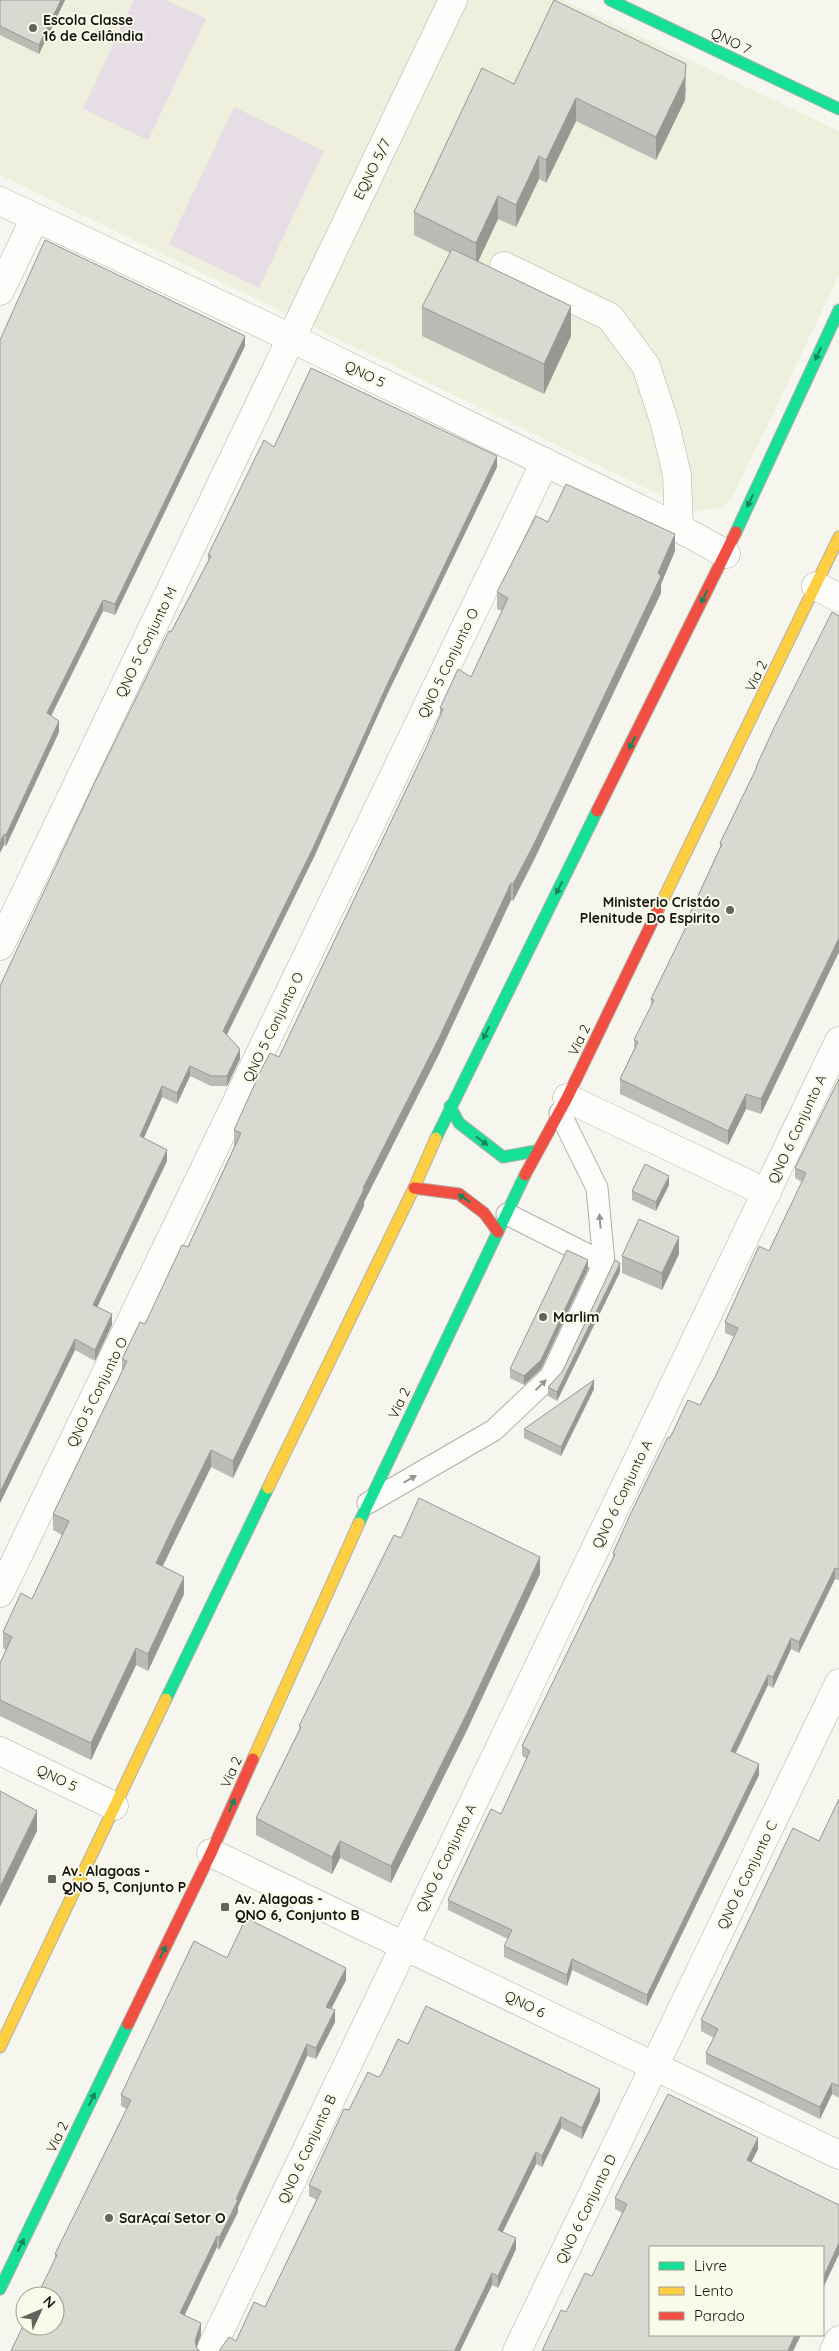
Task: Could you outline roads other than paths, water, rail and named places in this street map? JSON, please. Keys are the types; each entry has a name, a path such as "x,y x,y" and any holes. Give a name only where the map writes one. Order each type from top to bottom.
{"main road":[{"name":"QNO 7","path":"610,0 839,109"},
{"path":"0,2047 114,1806 414,1188 450,1106 726,554 839,310"},
{"name":"Via 2","path":"0,2289 211,1853 368,1503 536,1151 564,1106 828,592 839,537"},
{"path":"450,1106 459,1123 503,1157 536,1151"},
{"path":"414,1188 459,1194 484,1213 503,1223"}],"street":[{"name":"EQNO 5/7","path":"291,338 453,0"},
{"name":"QNO 5","path":"0,201 291,338 679,528 726,554"},
{"path":"0,291 35,218"},
{"path":"504,266 610,317 646,366 665,424 677,475 679,528"},
{"name":"QNO 5 Conjunto M","path":"0,946 291,338"},
{"name":"QNO 5 Conjunto O","path":"0,1593 545,462"},
{"name":"QNO 6 Conjunto A","path":"403,1946 839,1041"},
{"path":"564,1106 767,1193"},
{"name":"QNO 6 Conjunto C","path":"655,2067 839,1684"},
{"name":"QNO 5","path":"0,1751 114,1806"},
{"name":"QNO 6","path":"211,1853 839,2155"},
{"name":"QNO 6 Conjunto B","path":"210,2351 403,1946"},
{"name":"QNO 6 Conjunto D","path":"517,2351 655,2067"},
{"path":"834,2351 839,2340"}],"lane":[{"path":"368,1503 494,1430 550,1376 604,1263 597,1188 564,1106"},
{"path":"503,1223 604,1263"}],"place":[{"name":"Escola Classe 16 de Ceilândia","path":"33,28"},
{"name":"Ministerio Cristáo Plenitude Do Espirito","path":"730,910"},
{"name":"Marlim","path":"543,1317"},
{"name":"Av. Alagoas - QNO 5, Conjunto P","path":"52,1879"},
{"name":"Av. Alagoas - QNO 6, Conjunto B","path":"225,1907"},
{"name":"SarAçaí Setor O","path":"109,2218"}]}
